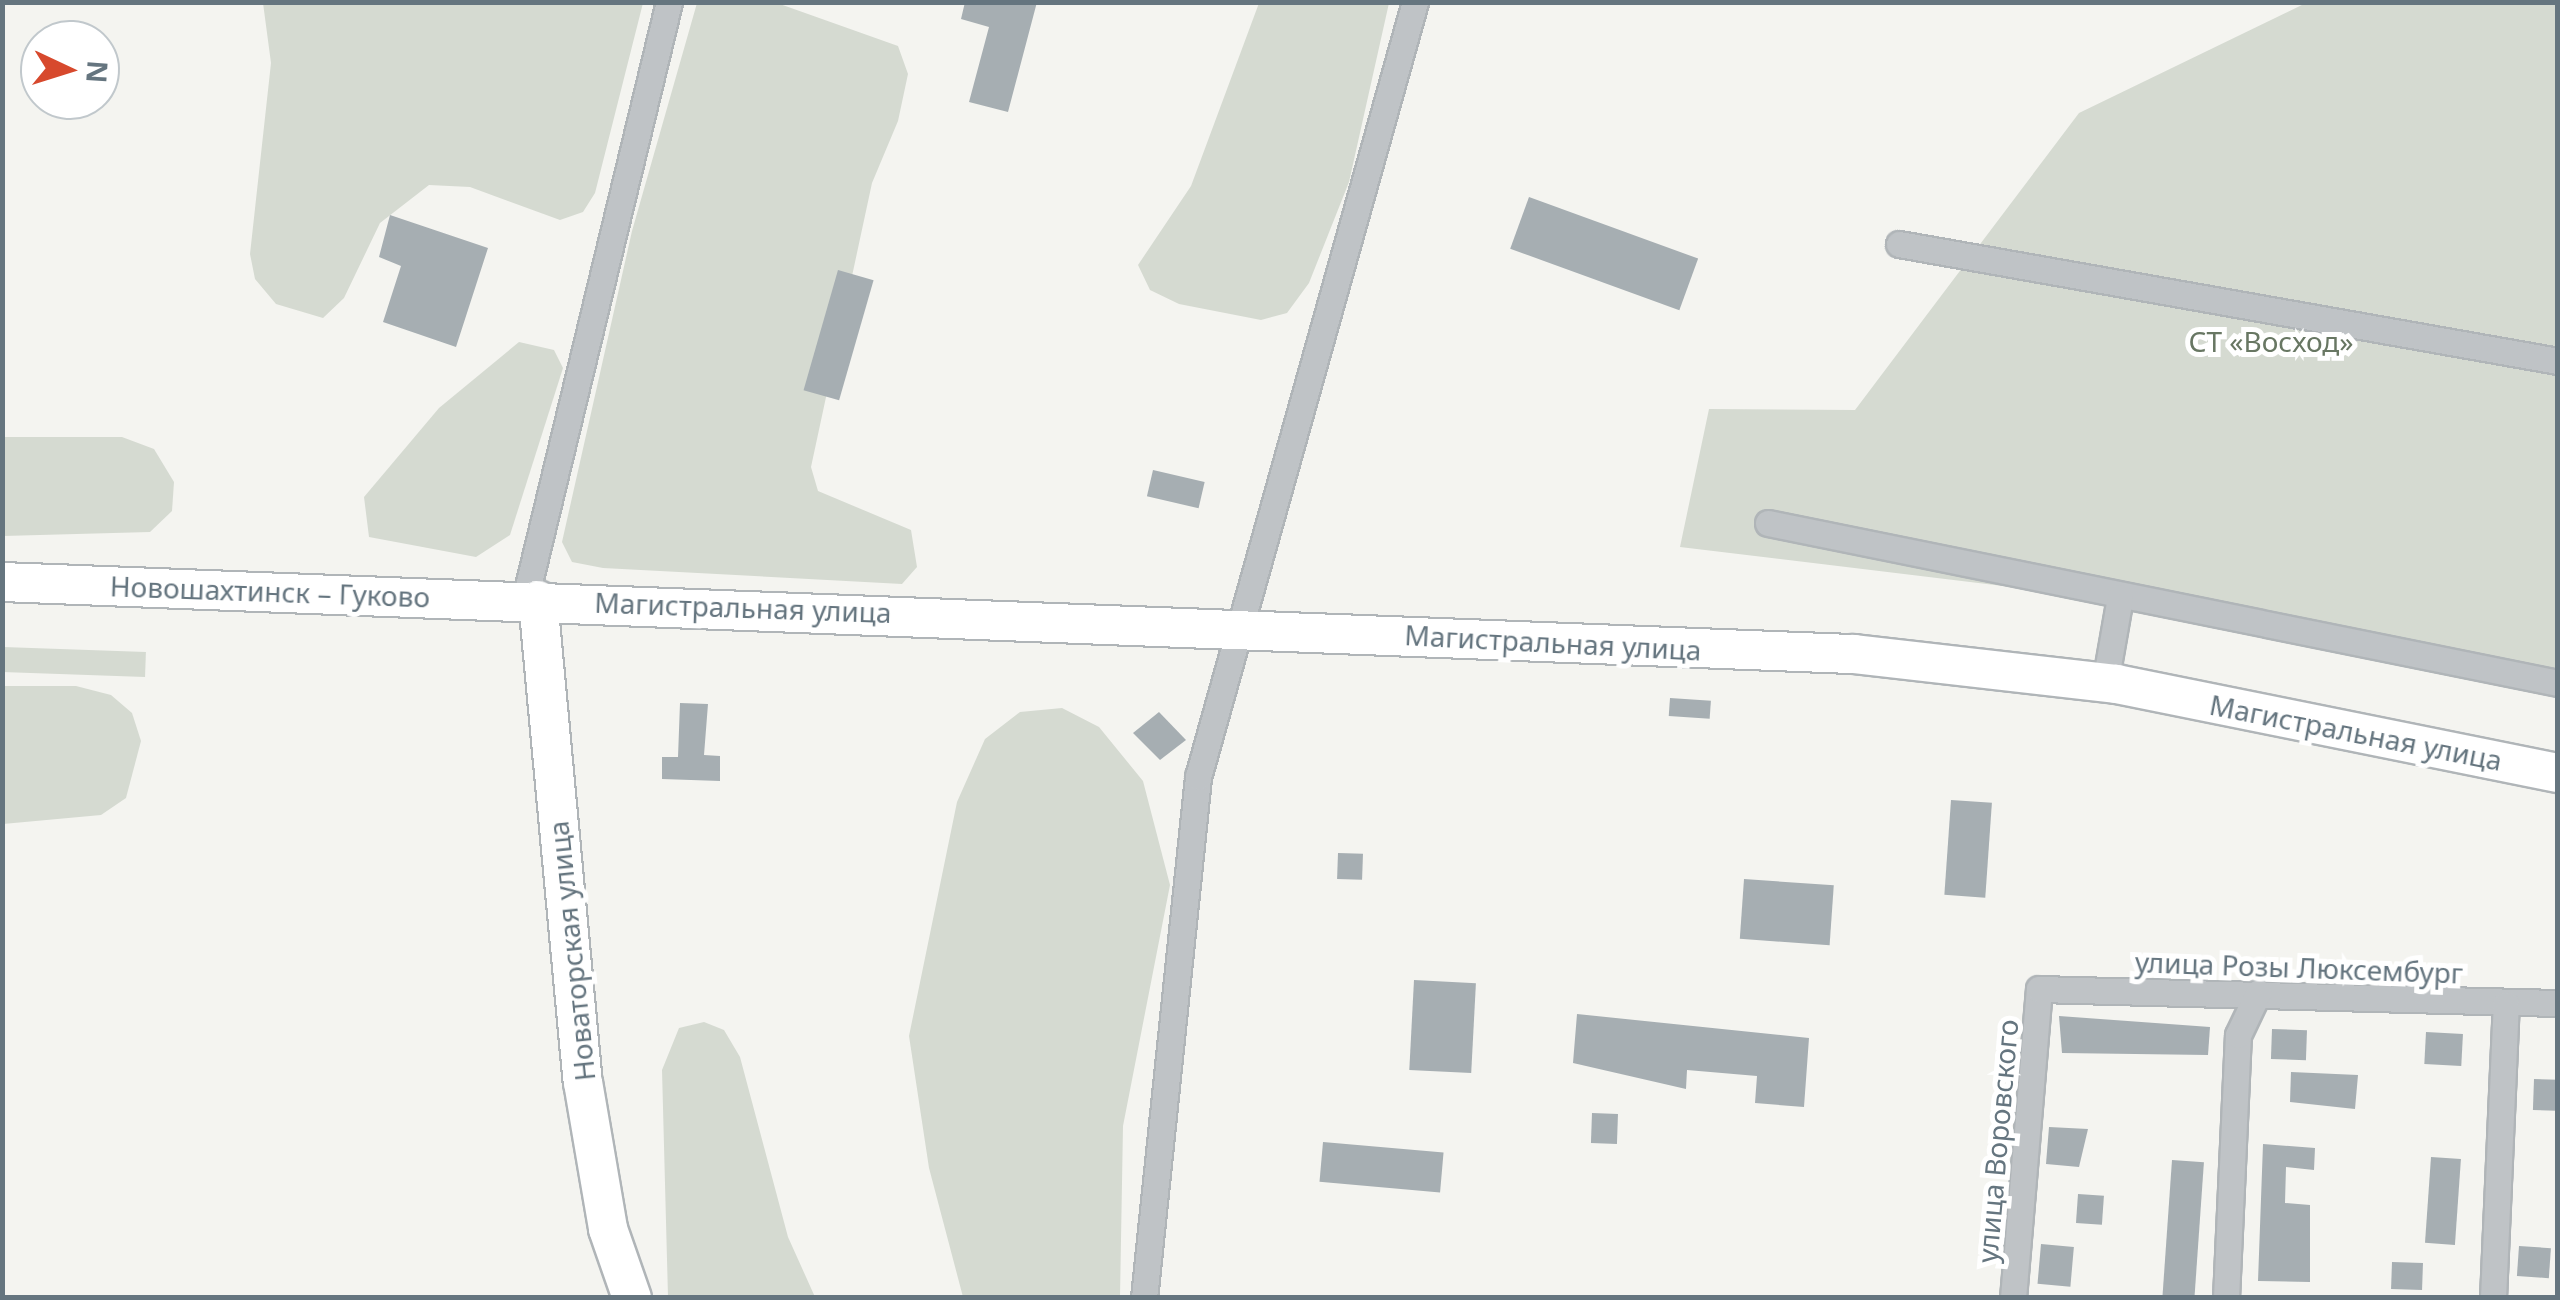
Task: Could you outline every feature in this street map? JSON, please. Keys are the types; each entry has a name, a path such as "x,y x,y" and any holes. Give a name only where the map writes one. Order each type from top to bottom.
{"main road":[{"name":"Новошахтинск – Гуково","path":"2,582 531,599"},
{"name":"Магистральная улица","path":"531,599 1854,654 2105,682 2558,773"},
{"name":"Новаторская улица","path":"531,599 583,1082 608,1229 632,1298"}],"street":[{"path":"531,599 668,2"},
{"path":"1144,1298 1198,777 1415,2"},
{"path":"1898,244 2558,361"},
{"path":"1768,523 2120,597 2558,682"},
{"path":"2105,682 2120,597"},
{"name":"улица Розы Люксембург","path":"2039,989 2558,1003"},
{"name":"улица Воровского","path":"2014,1298 2039,989"},
{"path":"2226,1298 2238,1034 2258,993"},
{"path":"2493,1298 2506,1004"}],"green space":[{"path":"263,3 643,3 595,193 583,212 560,220 470,187 429,185 380,223 344,298 323,318 276,304 255,279 250,254 271,63"},
{"path":"697,3 777,3 898,46 908,74 898,121 872,183 811,467 818,491 911,530 917,567 902,584 603,568 572,562 562,542 632,231"},
{"path":"1259,3 1389,3 1349,182 1309,283 1287,313 1261,320 1179,304 1150,290 1138,265 1191,186"},
{"name":"СТ «Восход»","path":"2306,3 2557,3 2557,690 2093,597 1680,547 1709,409 1855,410 2079,113"},
{"path":"519,342 554,350 563,368 510,535 476,557 369,537 364,497 439,408"},
{"path":"3,437 122,437 154,449 174,482 172,511 150,532 3,536"},
{"path":"3,647 146,652 145,677 2,672"},
{"path":"3,686 76,686 111,695 132,713 141,741 126,798 101,815 3,824"},
{"path":"1062,708 1099,727 1143,781 1170,885 1123,1126 1120,1297 963,1297 929,1168 909,1036 957,802 985,739 1020,712"},
{"path":"704,1022 724,1030 740,1057 788,1237 815,1297 668,1297 662,1070 679,1028"}],"building":[{"path":"965,2 1037,2 1008,112 969,102 989,27 961,19"},
{"path":"1529,197 1698,259 1679,310 1510,249"},
{"path":"390,215 488,248 456,347 383,322 401,266 379,257"},
{"path":"838,270 874,280 839,400 804,390"},
{"path":"1153,470 1205,482 1199,508 1147,496"},
{"path":"1670,698 1711,701 1710,719 1669,716"},
{"path":"680,703 708,704 704,755 720,756 720,781 662,779 662,757 678,757"},
{"path":"1159,712 1186,740 1160,760 1133,733"},
{"path":"1951,800 1992,803 1985,898 1944,895"},
{"path":"1338,853 1363,854 1362,880 1337,879"},
{"path":"1744,879 1834,885 1830,945 1740,939"},
{"path":"1414,980 1476,983 1471,1073 1409,1070"},
{"path":"1577,1014 1809,1038 1804,1107 1755,1103 1757,1076 1687,1070 1686,1089 1573,1063"},
{"path":"2059,1016 2210,1027 2208,1055 2062,1053"},
{"path":"2272,1029 2307,1030 2306,1060 2271,1059"},
{"path":"2426,1032 2463,1034 2461,1066 2424,1064"},
{"path":"2291,1072 2358,1075 2355,1109 2290,1102"},
{"path":"2534,1079 2558,1080 2557,1111 2533,1110"},
{"path":"1592,1113 1618,1114 1617,1144 1591,1143"},
{"path":"2049,1127 2088,1129 2079,1167 2046,1164"},
{"path":"1323,1142 1444,1153 1440,1192 1320,1182"},
{"path":"2263,1144 2315,1148 2314,1170 2286,1167 2285,1203 2310,1205 2310,1282 2258,1281"},
{"path":"2431,1157 2461,1159 2455,1245 2425,1243"},
{"path":"2172,1160 2204,1162 2194,1298 2162,1298"},
{"path":"2078,1194 2104,1196 2102,1225 2076,1223"},
{"path":"2041,1244 2074,1247 2070,1287 2038,1284"},
{"path":"2519,1246 2551,1248 2549,1278 2517,1276"},
{"path":"2392,1262 2423,1263 2422,1290 2391,1289"}]}
